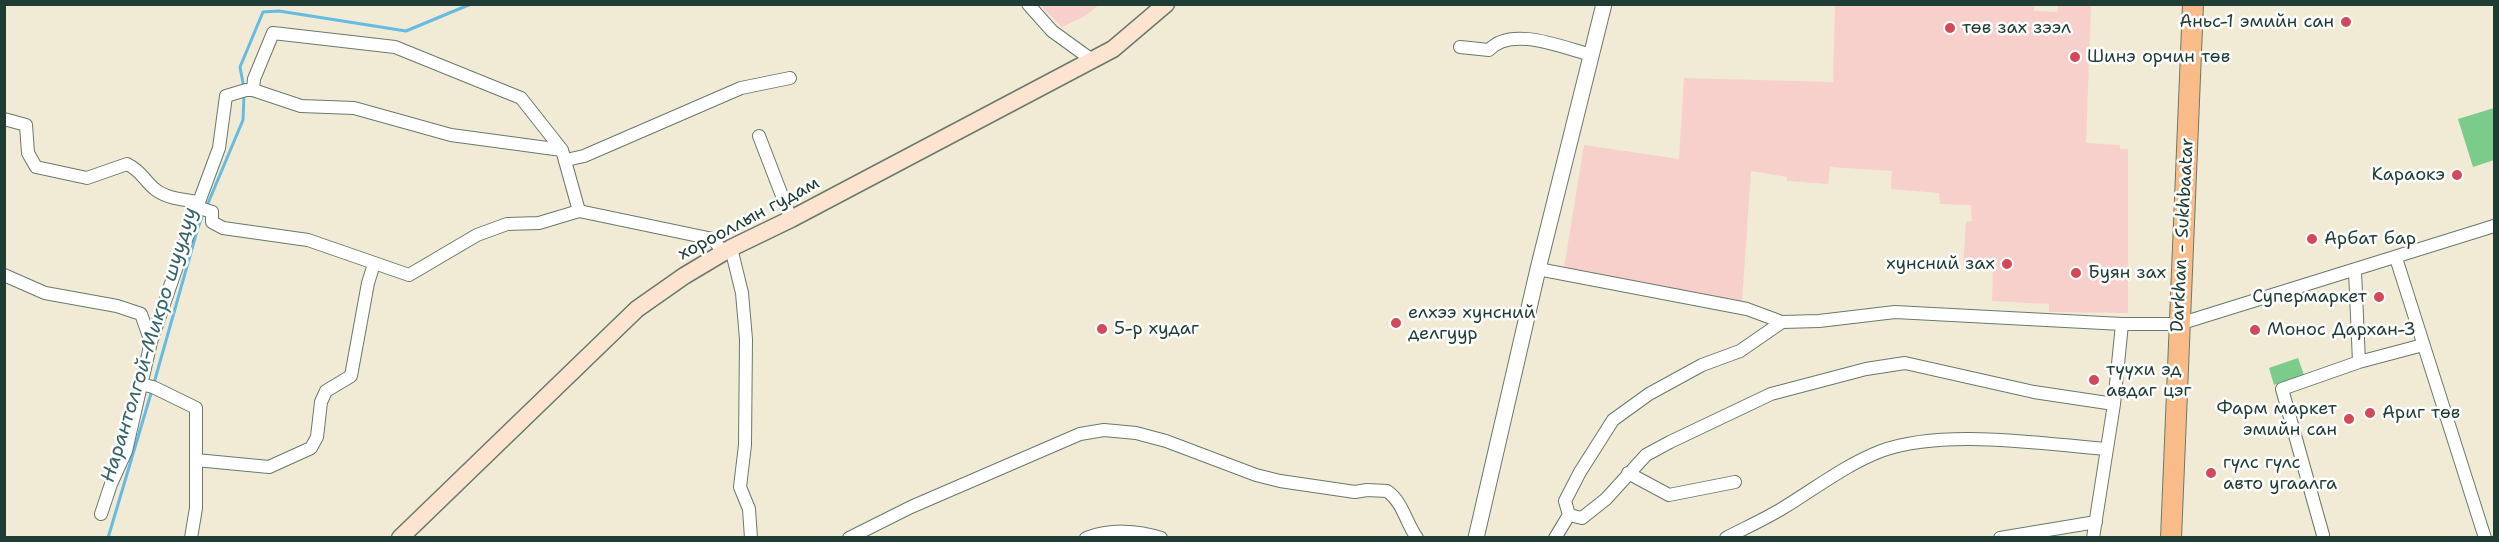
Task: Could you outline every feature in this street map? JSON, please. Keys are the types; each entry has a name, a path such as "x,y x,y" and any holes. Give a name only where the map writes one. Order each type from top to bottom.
{"highway":[{"name":"Darkhan - Sukhbaatar","path":"2171,537 2193,4"}],"main road":[{"name":"хорооллын гудам","path":"400,537 637,309 684,276 727,250 791,219 1113,49 1166,4"}],"street":[{"path":"1028,4 1052,31 1092,60"},
{"path":"1476,537 1538,269 1604,4"},
{"path":"253,90 254,79 273,33 395,47 521,98 564,155 579,211"},
{"path":"1460,47 1489,50 1501,40 1512,38 1532,40 1591,55"},
{"path":"101,514 126,451 151,342 219,148 226,96 253,90 301,106 354,108 451,135 564,155 584,156 741,88 790,78"},
{"path":"4,119 26,125 28,153 36,167 87,178 127,164 139,170 157,191 198,204 212,212 212,222 223,228 308,240 409,275 477,235 507,224 539,223 579,211 713,239 727,250 742,293 746,339 745,445 740,487 749,509 751,537"},
{"path":"759,136 791,219"},
{"path":"1538,269 1747,309 1782,322 1819,321 1895,312 2122,324 2179,324 2494,226"},
{"path":"2396,258 2485,537"},
{"path":"196,460 269,467 311,448 317,437 321,402 326,391 351,376 368,283 374,264"},
{"path":"2355,271 2359,362"},
{"path":"4,275 45,293 117,306 141,314 151,342"},
{"path":"1556,537 1569,515 1565,501 1580,472 1613,420 1649,394 1702,365 1740,351 1782,322"},
{"path":"2093,537 2108,449 2122,324"},
{"path":"2323,535 2283,389 2359,362 2423,345"},
{"path":"1569,515 1582,518 1606,499 1628,473 1654,450 1772,394 1866,369 1905,363 1971,380 2114,404"},
{"path":"141,384 153,387 196,408 196,508 191,537"},
{"path":"849,537 911,507 1080,434 1104,430 1149,436 1256,475 1286,482 1355,492 1387,491 1401,507 1410,528 1417,537"},
{"path":"1726,537 1783,508 1848,465 1883,450 1929,439 2011,441 2108,449"},
{"path":"1628,473 1669,495 1735,482"},
{"path":"2000,537 2096,522"},
{"path":"1086,537 1126,532 1161,537"}],"shaded area":[{"path":"2034,4 2034,11 2057,12 2058,5 2091,5 2086,143 2120,145 2120,149 2128,149 2128,313 2049,312 2049,304 1992,301 1993,264 1963,264 1966,222 1972,221 1971,205 1940,204 1939,193 1891,189 1892,171 1830,167 1828,184 1787,181 1787,177 1751,171 1742,302 1564,268 1584,145 1679,159 1684,78 1833,82 1835,5"},
{"path":"1040,5 1099,5 1085,16 1062,27"}],"green space":[{"path":"2494,108 2494,160 2473,167 2458,119"},
{"path":"2298,358 2304,375 2274,385 2269,368"}],"waterway":[{"name":"Нарантолгой-Микро шуудуу","path":"243,83 240,67 263,12 279,11 406,31 471,4"},
{"name":"Нарантолгой-Микро шуудуу","path":"206,208 243,120 244,95"},
{"name":"Нарантолгой-Микро шуудуу","path":"154,383 203,214"},
{"name":"Нарантолгой-Микро шуудуу","path":"108,538 152,390"}],"place":[{"name":"Аньс-1 эмийн сан","path":"2346,22"},
{"name":"төв зах зээл","path":"1950,28"},
{"name":"Шинэ орчин төв","path":"2075,57"},
{"name":"Караокэ","path":"2457,175"},
{"name":"Арбат бар","path":"2312,239"},
{"name":"хунсний зах","path":"2007,264"},
{"name":"Буян зах","path":"2076,273"},
{"name":"Супермаркет","path":"2379,297"},
{"name":"елхээ хунсний делгуур","path":"1396,323"},
{"name":"5-р худаг","path":"1102,329"},
{"name":"Монос Дархан-3","path":"2255,330"},
{"name":"түүхи эд авдаг цэг","path":"2094,380"},
{"name":"Ариг төв","path":"2370,413"},
{"name":"Фарм маркет эмийн сан","path":"2349,419"},
{"name":"гүлс гүлс авто угаалга","path":"2211,473"}]}
